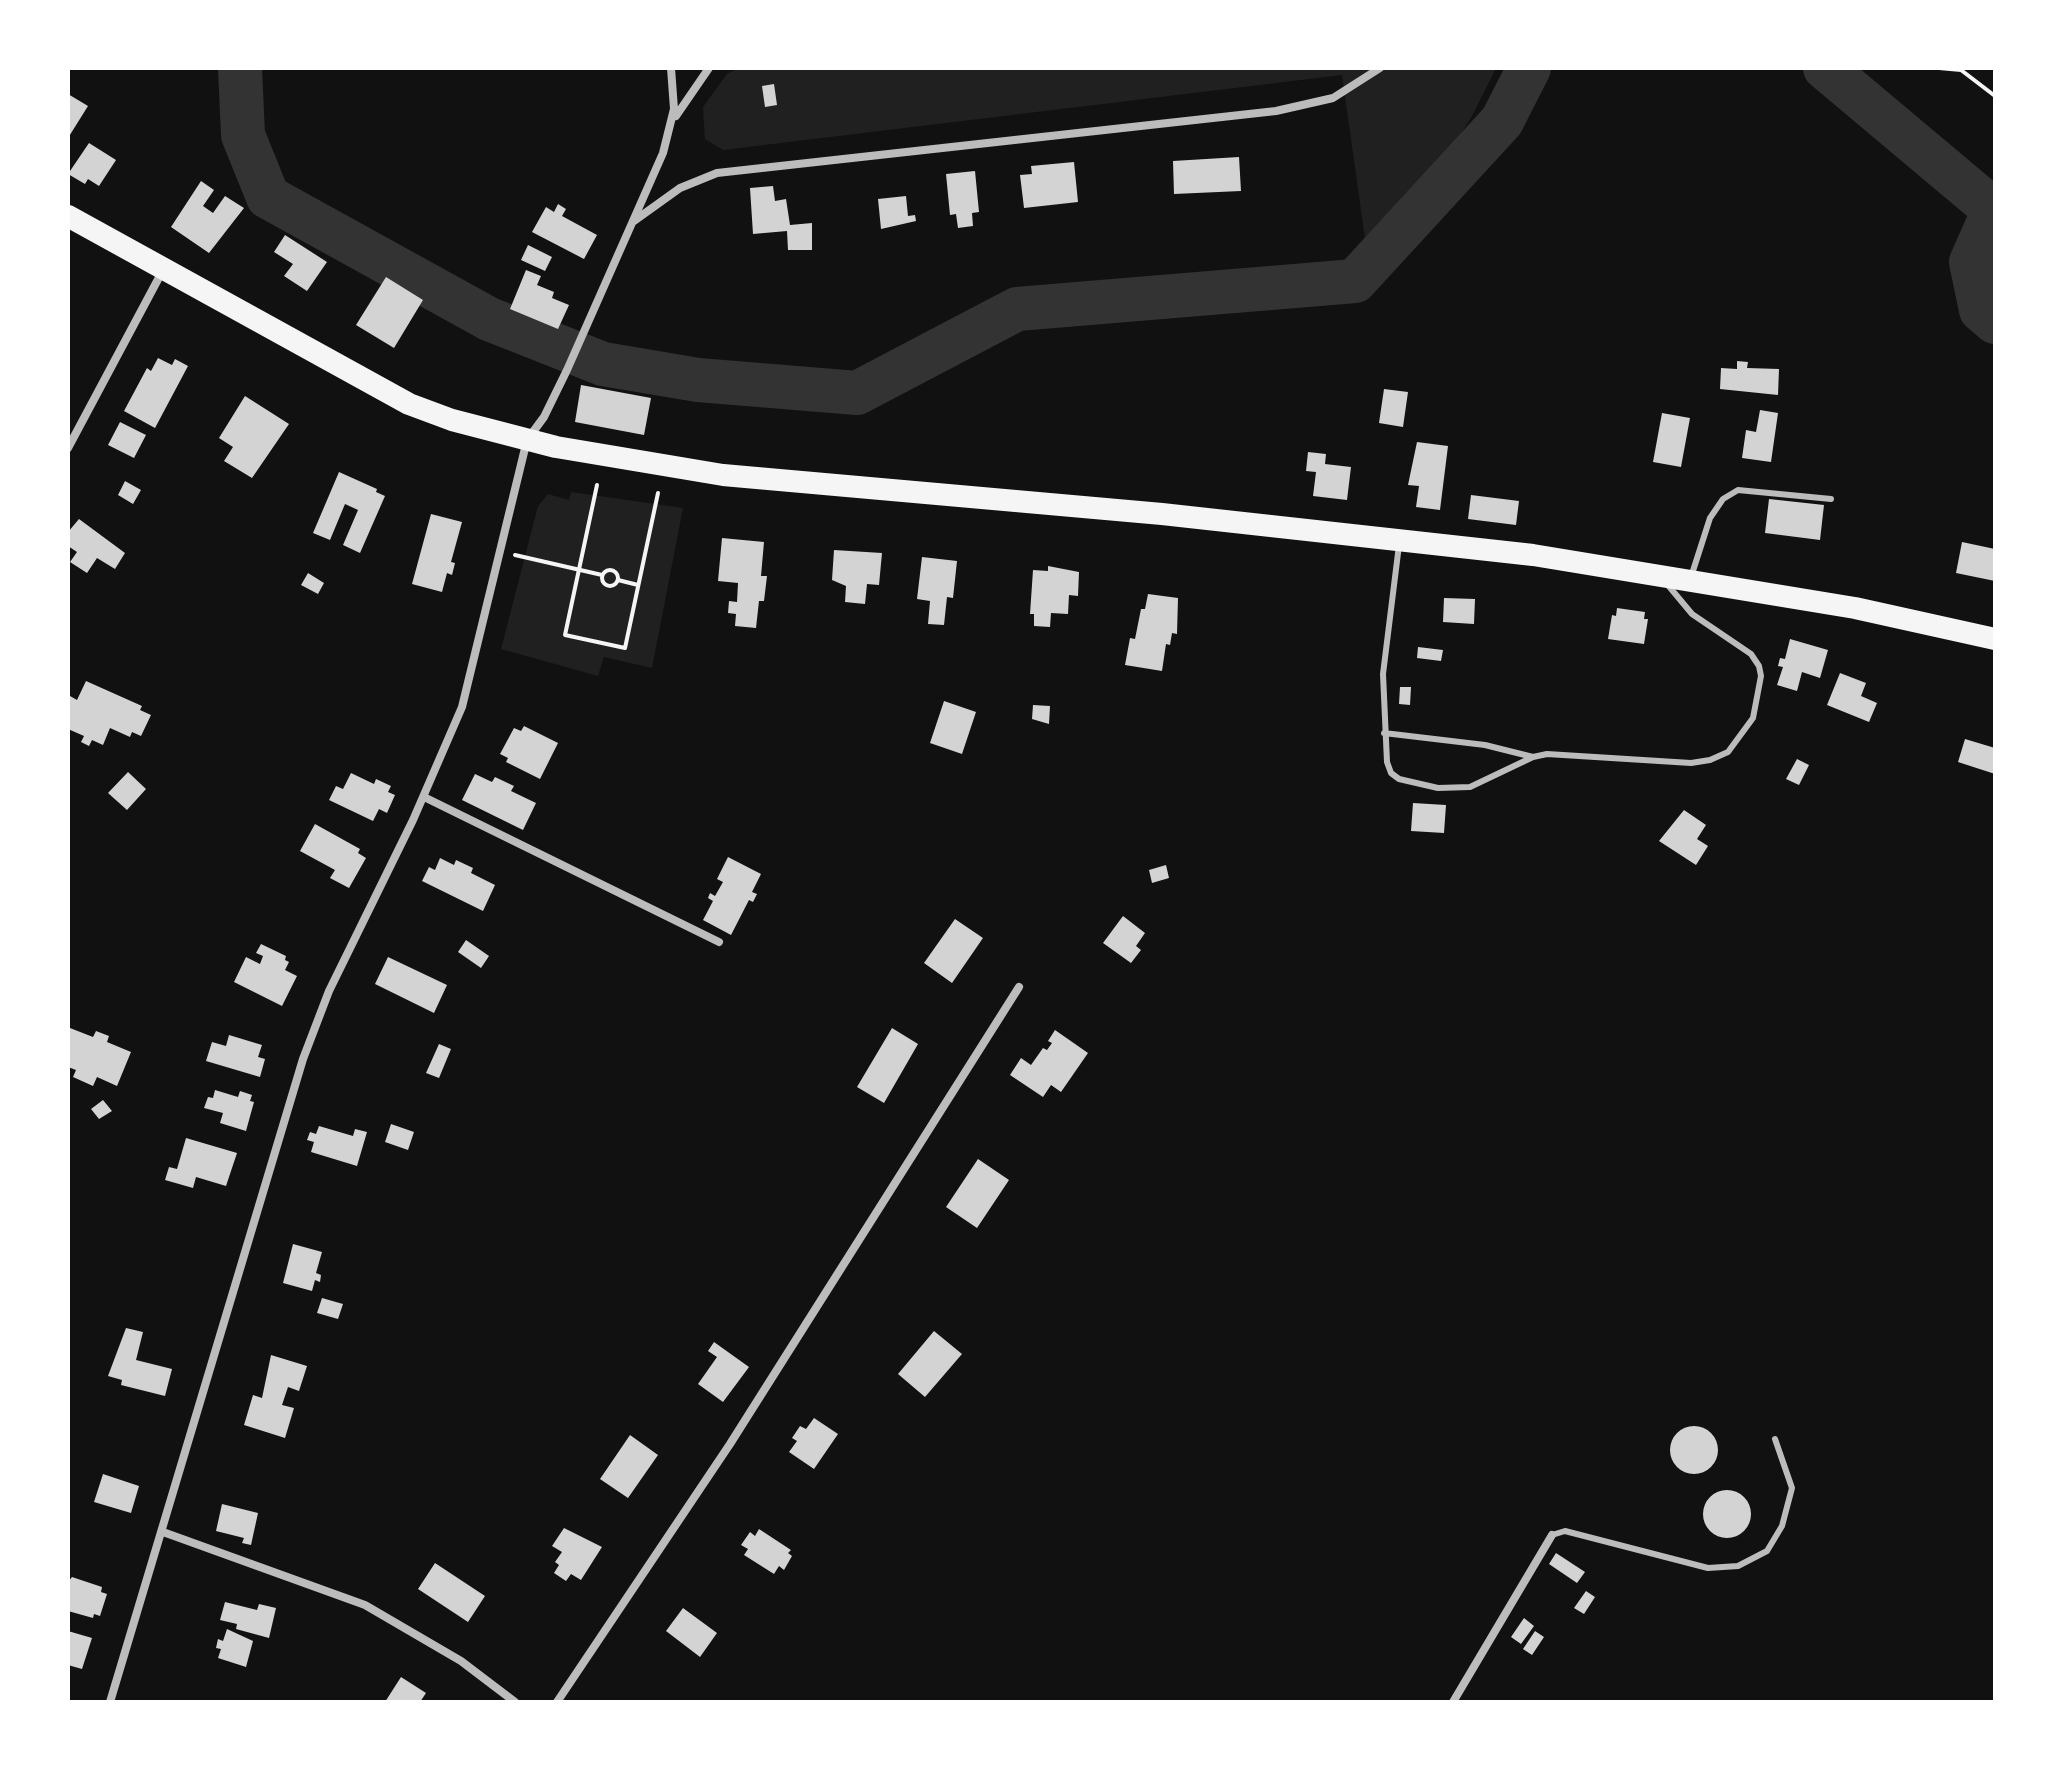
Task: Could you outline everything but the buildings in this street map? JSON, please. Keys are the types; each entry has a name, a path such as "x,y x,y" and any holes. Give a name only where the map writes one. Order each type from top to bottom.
{"highway":[{"path":"68,216 409,404 452,420 527,440 723,475 1400,538 1690,580 1855,608 1995,639"}],"street":[{"path":"671,68 674,91 671,124"},
{"path":"110,1702 311,1034 424,797 466,693 527,440 544,417 567,370 633,221 671,124 709,68"},
{"path":"633,221 680,188 717,173 1276,111 1333,98 1380,68"},
{"path":"68,448 164,270"},
{"path":"424,797 719,942"},
{"path":"557,1702 730,1444 1019,987"},
{"path":"163,1532 365,1605 461,1661 515,1702"},
{"path":"1453,1702 1552,1535"}],"lane":[{"path":"1690,580 1710,518 1723,499 1738,490 1831,499"},
{"path":"1400,538 1383,674 1384,733 1391,773 1410,784 1438,788 1470,787 1533,757"},
{"path":"1384,733 1485,745 1533,757 1691,763 1710,760 1728,752 1741,737 1758,700 1759,666 1751,654 1692,614 1675,597 1663,576"},
{"path":"1552,1535 1565,1531 1708,1568 1738,1566 1767,1551 1782,1526 1792,1488 1775,1439"}],"path":[{"path":"1939,68 1961,70 1995,96"},
{"path":"597,485 565,635 625,648 658,493"},
{"path":"515,555 602,575 612,570 618,580 638,585"},
{"path":"602,575 609,586 618,580"}],"shaded area":[{"path":"739,68 1496,68 1472,116 1420,199 1367,253 1342,75 723,150 705,139 703,107 727,74"},
{"path":"571,492 683,508 652,668 604,657 598,676 501,649 538,506 548,494 569,500"}],"waterway":[{"path":"240,68 243,135 268,197 489,319 603,364 698,380 857,393 1017,309 1355,281 1502,121 1529,68"},
{"path":"1825,68 1994,210 1971,262 1981,310 1995,322"}]}
